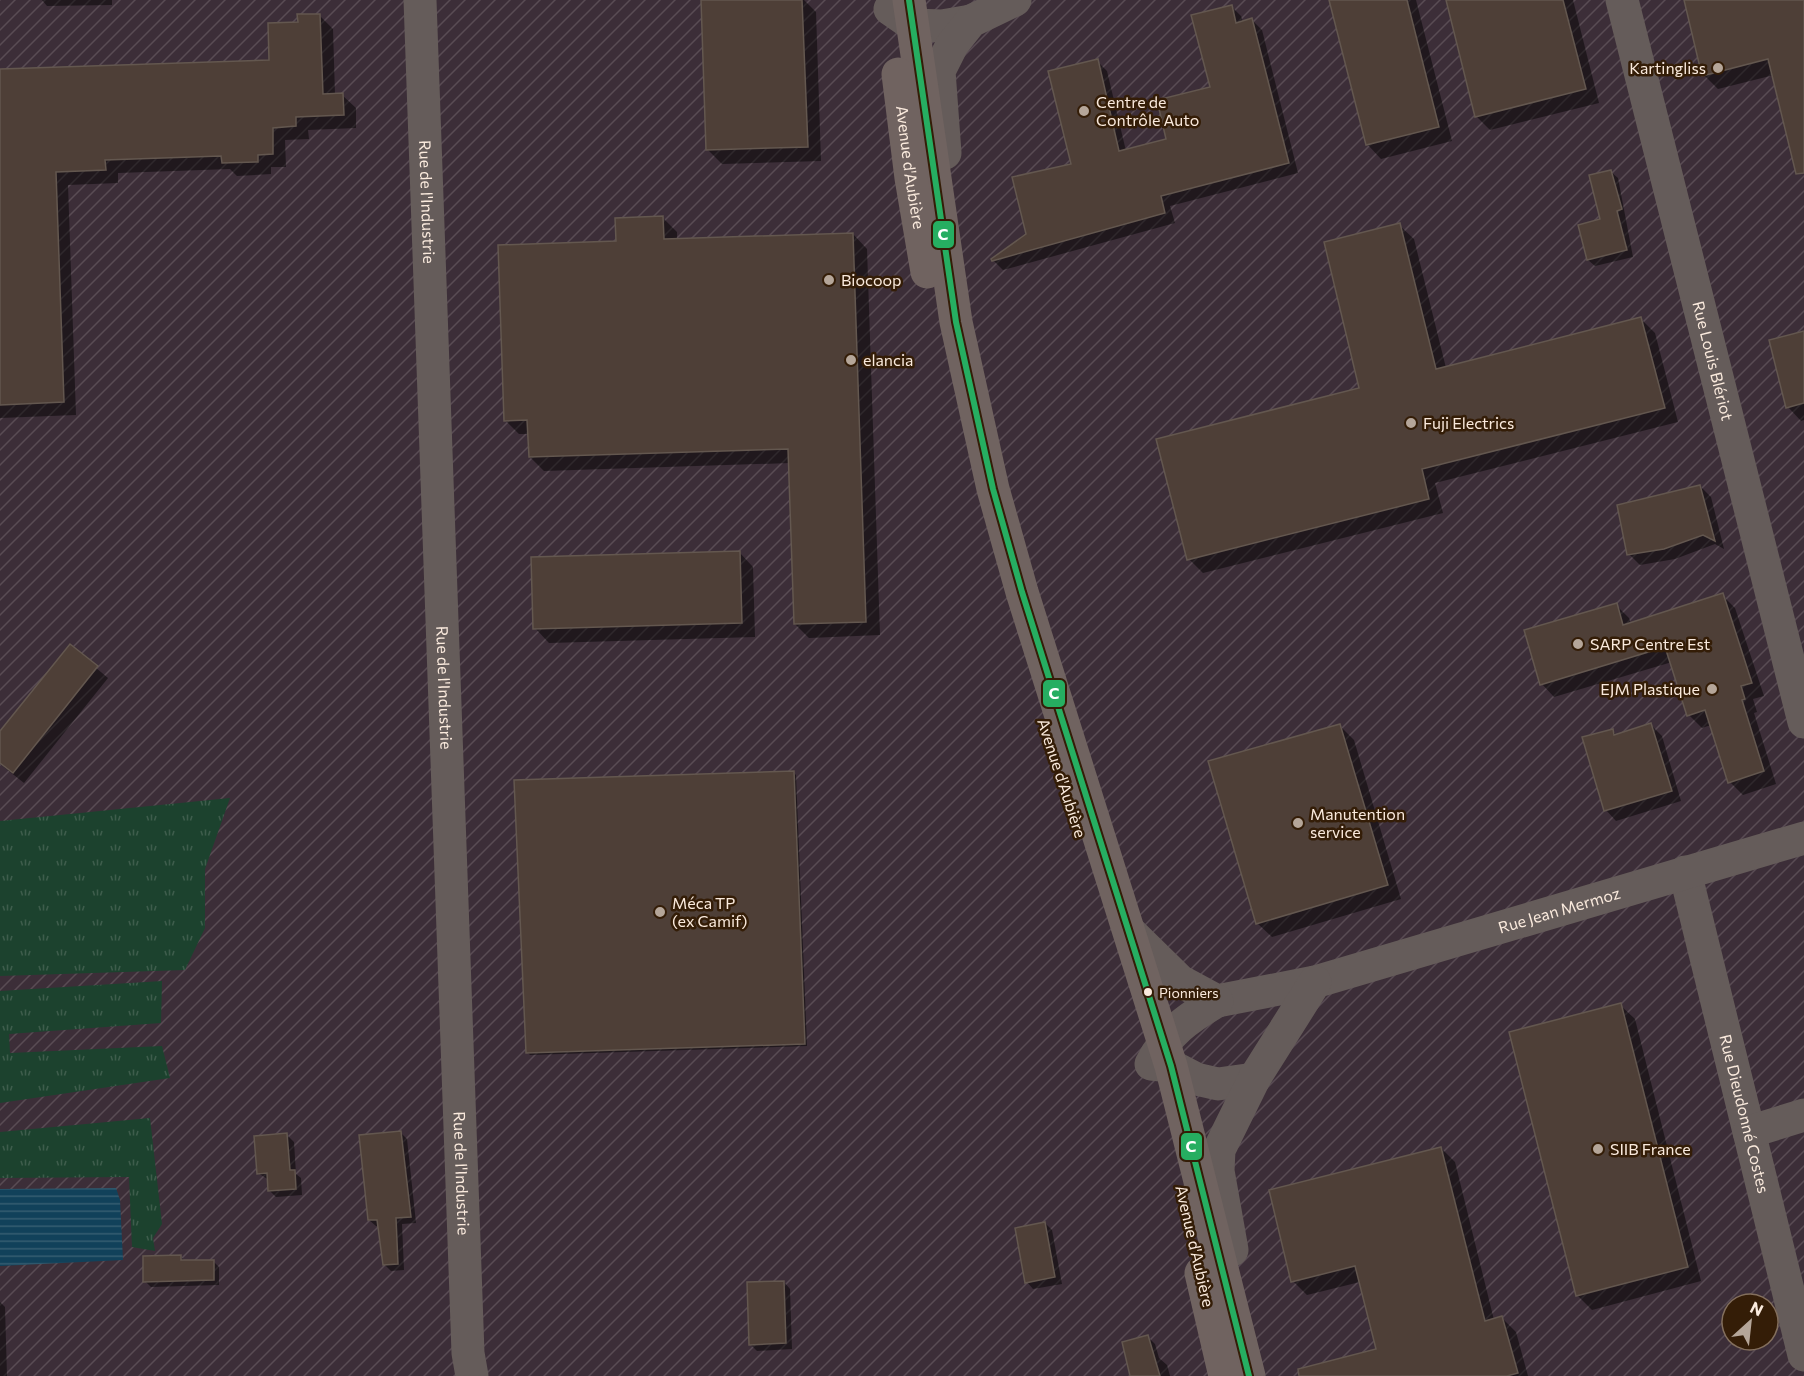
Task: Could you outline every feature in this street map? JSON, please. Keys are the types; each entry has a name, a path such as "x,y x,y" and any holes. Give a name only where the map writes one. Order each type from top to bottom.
{"main road":[{"name":"Avenue d'Aubière","path":"902,7 956,322 993,489 1022,592 1131,933 1241,1375"},
{"name":"Avenue d'Aubière","path":"902,7 911,178 930,290 976,507 1162,1057"}],"street":[{"name":"Rue de l'Industrie","path":"420,0 465,1272 472,1376"},
{"name":"Avenue d'Aubière","path":"956,322 939,70 952,45 972,21 1014,0"},
{"name":"Rue Louis Blériot","path":"1622,0 1804,722"},
{"path":"902,7 942,26 972,21"},
{"name":"Rue Jean Mermoz","path":"1162,1057 1186,1020 1217,1000 1315,982 1804,838"},
{"name":"Rue Dieudonné Costes","path":"1685,872 1804,1355"},
{"path":"1131,933 1180,981 1217,1000"},
{"path":"1241,1375 1251,1335 1218,1171 1219,1150 1254,1079 1315,982"},
{"path":"1162,1057 1196,1079 1218,1084 1254,1079"},
{"path":"1749,1132 1804,1115"}],"shaded area":[{"path":"0,0 1804,0 1804,1376 0,1376"}],"green space":[{"path":"230,798 205,869 205,928 185,970 0,976 0,821"},
{"path":"162,981 161,1023 9,1034 10,1053 162,1046 170,1078 0,1103 0,991"},
{"path":"150,1118 162,1224 153,1238 155,1251 132,1247 129,1177 0,1178 0,1132"}],"water":[{"path":"116,1188 120,1200 123,1260 0,1266 0,1189"}],"building":[{"path":"701,0 802,0 808,147 706,150"},
{"path":"1329,0 1407,0 1439,127 1366,145"},
{"path":"1446,0 1563,0 1586,89 1475,117"},
{"name":"Kartingliss","path":"1684,0 1804,0 1804,173 1796,174 1768,59 1702,76"},
{"path":"1232,5 1236,23 1252,18 1289,163 1161,196 1165,213 992,261 991,259 1026,234 1012,177 1071,164 1048,71 1098,59 1119,151 1166,139 1157,100 1210,87 1191,15"},
{"path":"297,14 320,14 323,94 343,93 344,115 296,117 296,126 273,128 273,154 258,155 258,162 222,163 221,156 105,160 106,170 56,172 64,402 0,405 0,69 269,60 268,23 298,22"},
{"path":"1611,170 1622,209 1617,211 1627,250 1587,260 1578,225 1600,219 1589,175"},
{"path":"663,216 664,239 853,233 866,622 794,624 788,449 529,457 527,420 504,421 498,245 616,241 615,218"},
{"name":"Fuji Electrics","path":"1400,223 1436,369 1641,317 1665,408 1422,469 1429,499 1187,560 1156,439 1359,388 1324,242"},
{"path":"1804,331 1804,403 1786,408 1769,340"},
{"path":"1700,485 1715,541 1703,535 1664,549 1627,555 1617,505"},
{"path":"740,551 742,623 533,629 531,557"},
{"name":"EJM Plastique","path":"1723,593 1752,683 1741,686 1745,699 1742,700 1764,771 1728,783 1705,710 1687,716 1665,647 1540,685 1524,630 1617,603 1623,625"},
{"path":"70,644 98,666 13,773 0,763 0,731"},
{"path":"1651,723 1672,791 1604,811 1582,737 1613,729 1614,735"},
{"name":"Manutention service","path":"1340,724 1388,885 1256,924 1208,761"},
{"name":"Méca TP (ex Camif)","path":"794,771 805,1044 526,1053 514,780"},
{"name":"SIIB France","path":"1621,1003 1688,1267 1576,1296 1509,1032"},
{"path":"401,1131 411,1217 396,1218 398,1264 383,1265 377,1220 368,1220 359,1135"},
{"path":"287,1133 290,1170 295,1170 296,1189 268,1191 267,1173 257,1174 254,1136"},
{"path":"1441,1147 1485,1321 1502,1316 1518,1373 1507,1376 1299,1376 1298,1369 1376,1349 1355,1266 1291,1282 1269,1190"},
{"path":"1045,1222 1055,1277 1025,1283 1015,1228"},
{"path":"181,1255 181,1260 214,1260 214,1280 143,1282 143,1256"},
{"path":"784,1281 786,1343 749,1345 747,1282"},
{"path":"1148,1335 1160,1376 1130,1376 1122,1342"}],"transit line":[{"name":"C","path":"909,0 956,322 993,489 1022,592 1171,1066 1249,1376"}],"place":[{"name":"Kartingliss","path":"1718,68"},
{"name":"Centre de Contrôle Auto","path":"1084,111"},
{"name":"Biocoop","path":"829,280"},
{"name":"elancia","path":"851,360"},
{"name":"Fuji Electrics","path":"1411,423"},
{"name":"SARP Centre Est","path":"1578,644"},
{"name":"EJM Plastique","path":"1712,689"},
{"name":"Manutention service","path":"1298,823"},
{"name":"Méca TP (ex Camif)","path":"660,912"},
{"name":"Pionniers","path":"1148,992"},
{"name":"SIIB France","path":"1598,1149"}]}
